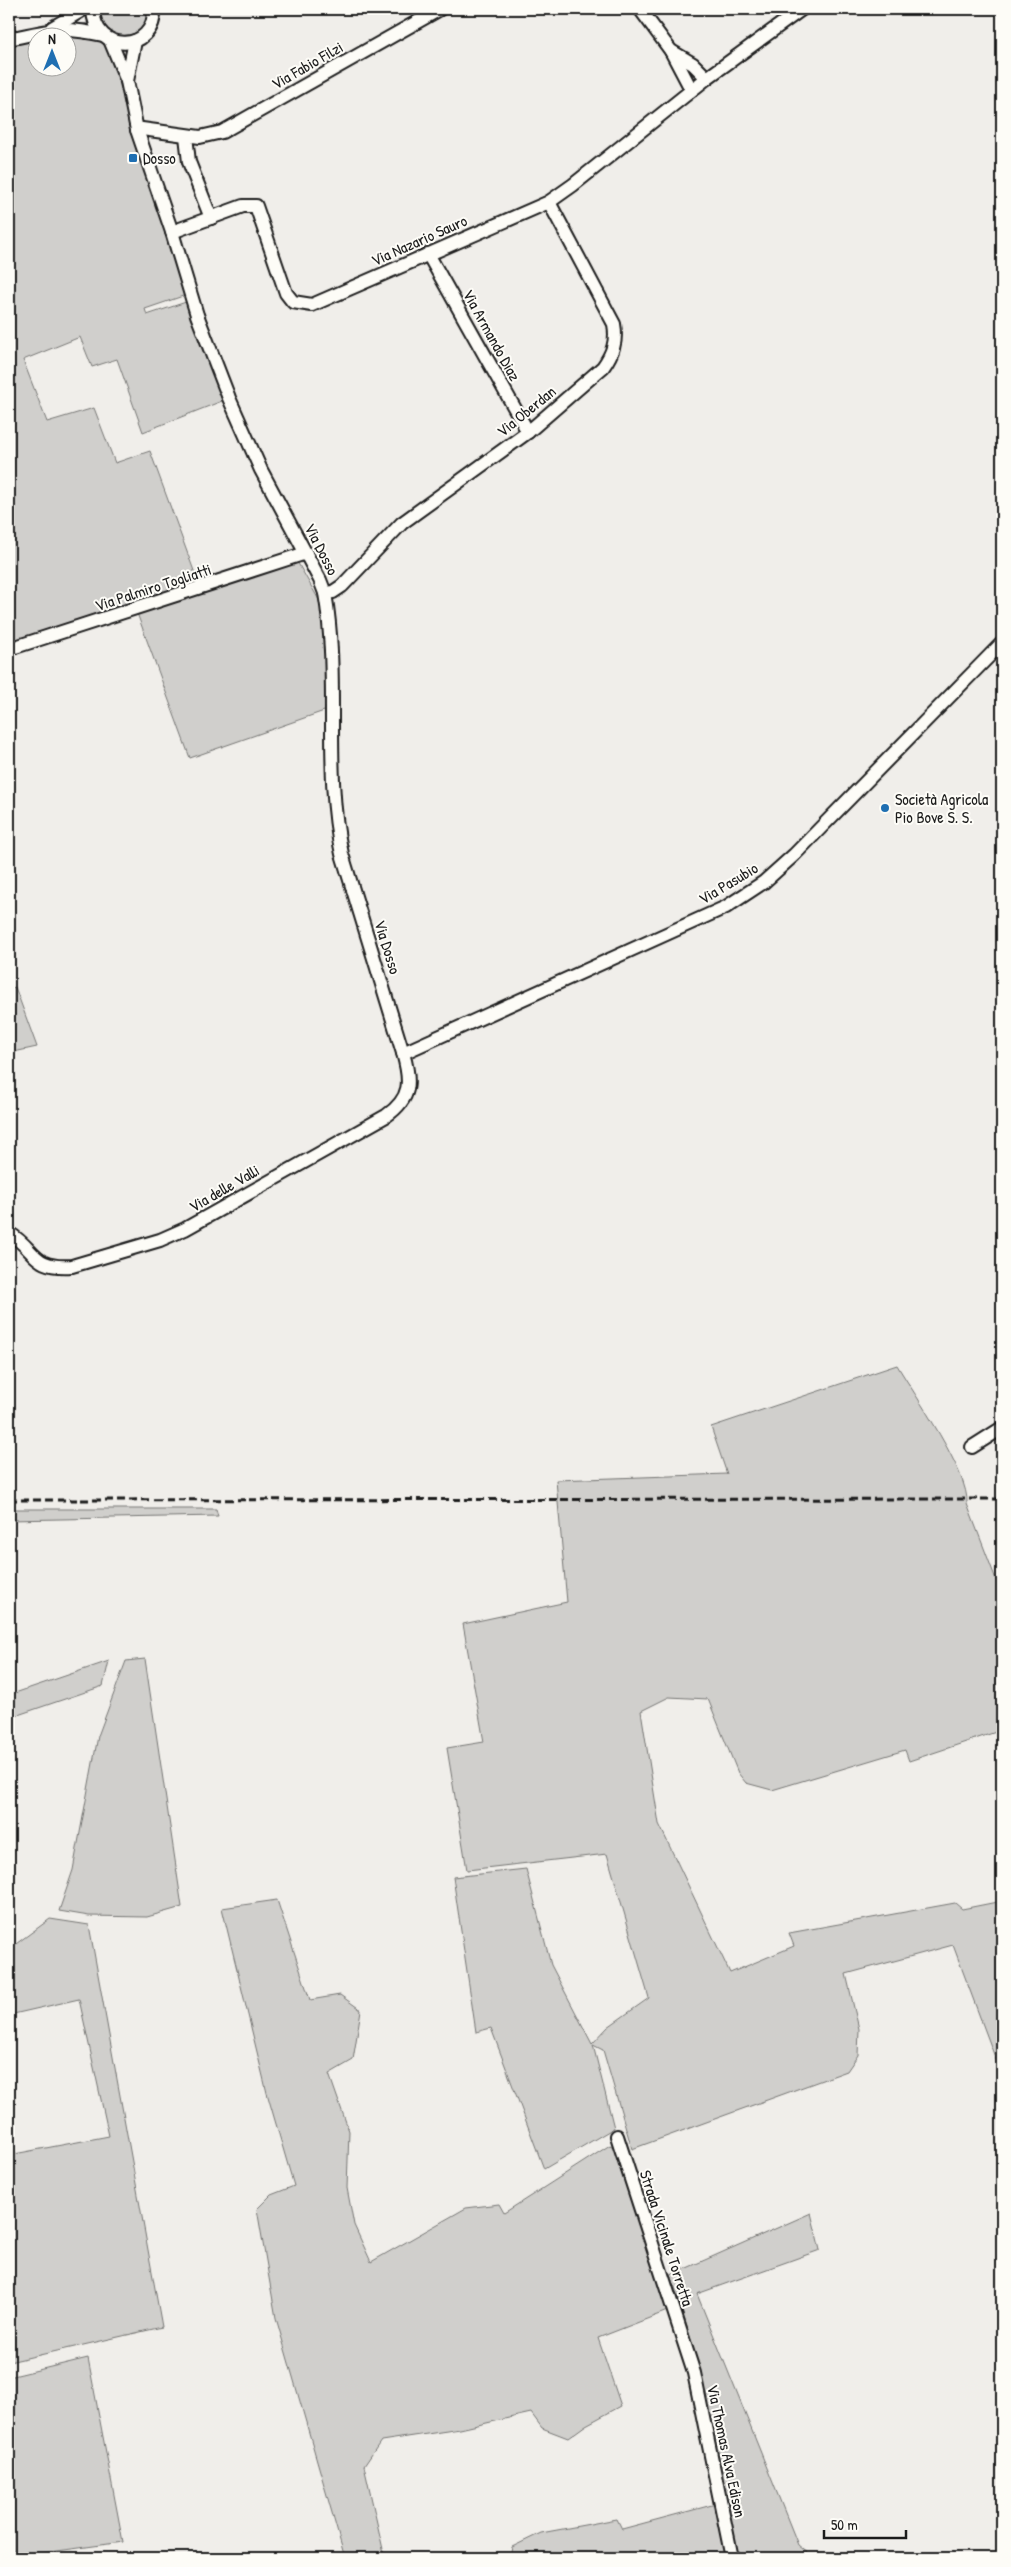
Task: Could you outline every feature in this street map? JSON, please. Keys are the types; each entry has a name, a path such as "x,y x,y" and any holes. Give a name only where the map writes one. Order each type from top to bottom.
{"street":[{"path":"52,28 76,16 84,9"},
{"name":"Via Dosso","path":"93,9 97,27 107,38 127,80 137,130 172,232 197,315 229,398 261,470 306,553 325,593 333,732 335,824 342,854 404,1053"},
{"path":"78,29 126,43 134,41 152,26 154,9"},
{"name":"Via Fabio Filzi","path":"137,130 186,136 210,136 222,132 440,9"},
{"path":"640,9 671,51 691,90"},
{"name":"Via Nazario Sauro","path":"172,232 244,206 256,206 286,293 293,302 302,305 312,305 549,202 573,185 691,90 802,9"},
{"path":"9,40 28,35"},
{"name":"Via Dosso","path":"127,80 134,41"},
{"path":"671,51 693,64 707,78"},
{"path":"186,136 188,162 211,218"},
{"name":"Via Oberdan","path":"325,593 342,586 402,523 528,432 603,367 615,346 614,324 549,202"},
{"name":"Via Armando Diaz","path":"428,254 528,432"},
{"name":"Via Palmiro Togliatti","path":"9,649 306,553"},
{"name":"Via Pasubio","path":"404,1053 726,907 764,882 885,764 1002,643"},
{"name":"Via delle Valli","path":"9,1233 34,1258 48,1265 58,1267 72,1266 121,1252 185,1229 397,1108 409,1087 404,1053"},
{"path":"972,1447 1002,1428"},
{"name":"Strada Vicinale Torretta","path":"617,2136 687,2351"},
{"name":"Via Thomas Alva Edison","path":"687,2351 694,2372 732,2558"}],"shaded area":[{"path":"99,9 148,9 146,22 140,30 130,35 118,37 115,65 129,122 165,218 186,295 145,309 147,315 189,301 224,394 221,396 222,401 143,432 117,359 92,367 80,337 23,360 47,422 94,408 115,463 150,451 201,590 295,558 323,607 327,710 190,758 134,605 9,643 9,43 28,38 28,78 78,78 78,28 68,28 99,20"},
{"path":"9,986 10,989 15,987 37,1047 9,1053"},
{"path":"897,1365 951,1454 966,1491 967,1504 1002,1595 1002,1730 909,1761 905,1750 772,1790 746,1783 738,1773 708,1699 669,1697 641,1711 659,1824 730,1973 794,1946 789,1933 955,1903 962,1909 1002,1901 1002,2076 953,1945 846,1974 859,2029 858,2055 847,2071 632,2149 603,2050 593,2045 614,2128 544,2169 491,2028 476,2032 453,1877 526,1869 551,1965 592,2044 608,2027 649,1998 607,1854 467,1870 447,1748 484,1742 463,1624 567,1602 556,1480 727,1474 711,1427"},
{"path":"9,1509 216,1509 218,1516 9,1520"},
{"path":"145,1659 182,1907 147,1917 89,1916 59,1911 73,1870 98,1736 126,1661"},
{"path":"109,1661 103,1686 9,1718 9,1695"},
{"path":"277,1900 310,2000 340,1995 361,2010 353,2060 329,2074 349,2131 347,2188 354,2225 371,2262 466,2208 499,2204 504,2213 610,2145 619,2150 675,2308 598,2338 621,2406 586,2425 568,2438 542,2428 531,2413 460,2429 381,2441 364,2466 385,2558 345,2558 276,2318 257,2209 271,2195 294,2186 267,2093 222,1908"},
{"path":"50,1919 89,1925 162,2327 9,2362 9,2155 109,2136 79,1999 9,2015 9,1949"},
{"path":"811,2213 820,2250 697,2294 798,2545 814,2558 510,2558 512,2547 541,2533 617,2519 622,2529 727,2501 692,2343 671,2275"},
{"path":"88,2358 123,2542 35,2554 35,2558 9,2558 9,2377"}],"railway":[{"path":"9,1500 1002,1499"}],"place":[{"name":"Dosso","path":"133,158"},
{"name":"Società Agricola Pio Bove S. S.","path":"885,808"}]}
